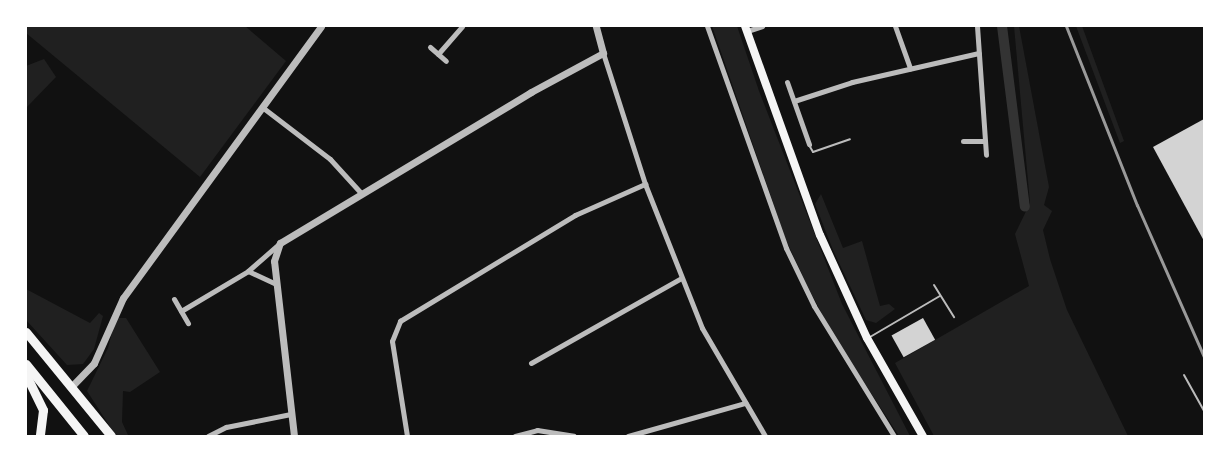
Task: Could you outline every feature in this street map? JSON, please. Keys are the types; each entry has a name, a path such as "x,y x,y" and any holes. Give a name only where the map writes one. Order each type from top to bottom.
{"highway":[{"path":"26,332 111,436"},
{"path":"26,364 84,436"},
{"path":"26,375 43,410 40,436"}],"main road":[{"path":"746,28 820,235 867,338 923,436"}],"street":[{"path":"71,387 94,363 123,298 321,26"},
{"path":"438,54 462,26"},
{"path":"596,26 645,184 681,278 702,328 765,436"},
{"path":"707,26 786,248 814,306 894,436"},
{"path":"746,28 762,26"},
{"path":"895,26 910,68"},
{"path":"977,26 986,155"},
{"path":"430,47 446,62"},
{"path":"181,310 248,271 280,243 603,53"},
{"path":"794,101 910,68 979,53"},
{"path":"787,82 809,144"},
{"path":"262,107 330,159 362,194"},
{"path":"963,141 984,141"},
{"path":"407,436 392,340 399,321 574,215 645,184"},
{"path":"280,243 274,261 294,436"},
{"path":"248,271 276,284"},
{"path":"531,363 681,278"},
{"path":"174,299 188,323"},
{"path":"628,436 745,403"},
{"path":"208,436 225,427 291,414"},
{"path":"515,436 537,430 574,436"}],"lane":[{"path":"809,144 813,152 850,138"},
{"path":"934,285 954,317"},
{"path":"867,338 940,296"},
{"path":"1184,375 1204,411"}],"shaded area":[{"path":"26,26 245,26 286,61 200,177 26,33"},
{"path":"712,26 737,26 759,91 842,304 910,436 899,436 832,333 810,291 786,240"},
{"path":"1014,26 1019,26 1049,187 1044,205 1052,211 1043,230 1050,259 1067,310 1128,436 934,436 895,363 1029,286 1015,234 1030,203"},
{"path":"1076,26 1082,26 1124,141 1120,143"},
{"path":"44,59 56,77 26,108 26,66"},
{"path":"821,194 843,248 862,241 880,306 889,304 895,309 876,323 866,320 833,250 815,204"},
{"path":"26,289 90,323 99,313 103,316 94,349 83,364 67,365 26,320"},
{"path":"116,318 126,318 160,372 130,392 123,391 122,422 128,435 136,436 116,436 87,391 108,348"}],"building":[{"path":"1204,119 1204,241 1153,147"},
{"path":"923,318 935,340 904,357 892,335"}],"waterway":[{"path":"1002,26 1025,207"}],"railway":[{"path":"1066,26 1137,205 1204,357"}]}
